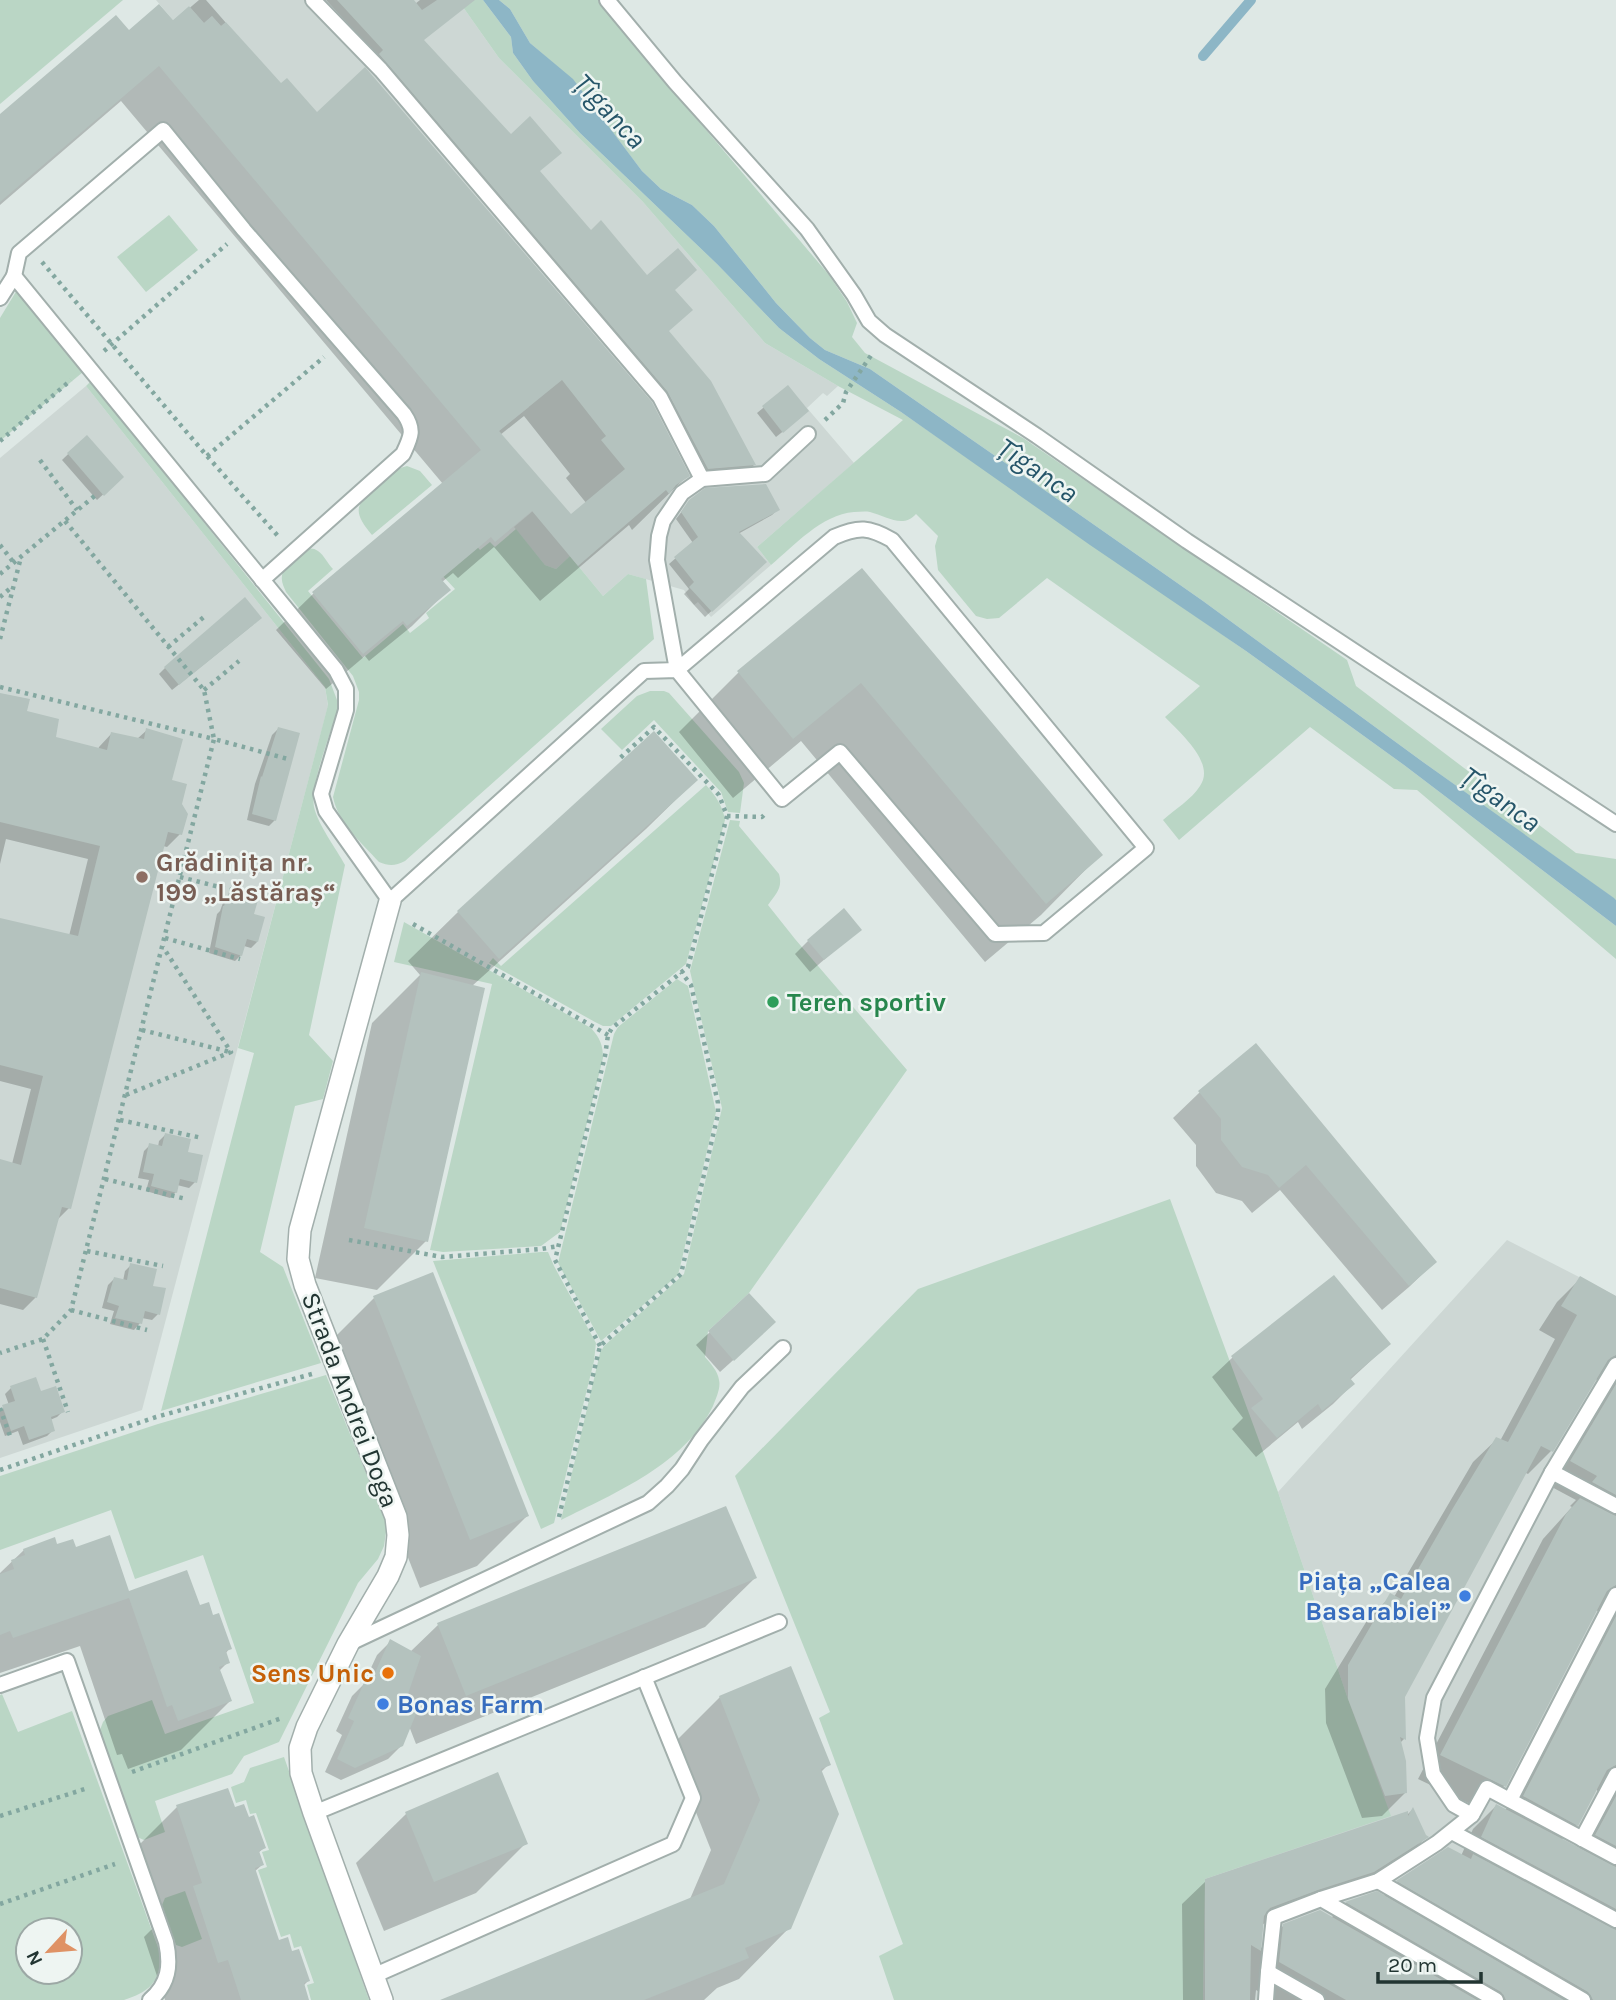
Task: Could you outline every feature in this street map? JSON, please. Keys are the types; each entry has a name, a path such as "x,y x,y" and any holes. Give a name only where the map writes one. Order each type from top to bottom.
{"street":[{"name":"Strada Andrei Doga","path":"382,2000 301,1773 300,1748 307,1727 348,1644 388,1576 396,1557 396,1517 305,1286 298,1259 300,1230 389,906"}],"lane":[{"path":"313,0 381,70 660,397 702,480"},
{"path":"607,0 675,82 807,229 869,321 885,335 1037,436 1187,541 1616,824"},
{"path":"0,298 14,276 19,253 163,130 244,230 411,425 410,440 403,454 262,580"},
{"path":"14,276 336,670 346,689 345,710 321,794 326,811 389,906 644,671 677,670 834,537 853,529 874,530 892,540 1146,848 1044,933 995,933 840,752 782,799 677,670 657,560 663,521 682,493 702,480 765,474 808,434"},
{"path":"348,1644 648,1503 667,1486 743,1387 783,1349"},
{"path":"1472,1815 1454,1805 1433,1774 1427,1738 1434,1698 1552,1472 1616,1364"},
{"path":"1552,1472 1616,1506"},
{"path":"1510,1800 1616,1595"},
{"path":"314,1812 779,1622"},
{"path":"0,1685 67,1661 166,1942 168,1973 162,1987 150,2000"},
{"path":"373,1976 673,1844 693,1798 644,1677"},
{"path":"1582,1839 1616,1775"},
{"path":"1266,2000 1274,1917 1378,1881 1452,1832 1472,1815 1487,1788 1616,1857"},
{"path":"1452,1832 1616,1920"},
{"path":"1378,1881 1583,2000"},
{"path":"1321,1899 1496,2000"},
{"path":"1268,1972 1317,2000"}],"path":[{"path":"0,441 244,230"},
{"path":"28,245 293,553"},
{"path":"207,456 341,342"},
{"path":"808,434 843,403 846,392 871,355"},
{"path":"40,460 77,510"},
{"path":"0,574 97,494"},
{"path":"0,1353 43,1339 71,1310 214,739 204,690 65,521"},
{"path":"0,545 14,563"},
{"path":"0,639 22,557"},
{"path":"0,597 14,585"},
{"path":"168,647 205,616"},
{"path":"204,690 239,661"},
{"path":"0,687 214,739 288,760"},
{"path":"600,1346 555,1260 602,1070 608,1035 612,1028 688,967 727,816 719,795 654,727 620,759"},
{"path":"727,816 762,817 782,799"},
{"path":"180,877 256,896"},
{"path":"389,906 608,1035"},
{"path":"165,938 240,959"},
{"path":"163,947 230,1052"},
{"path":"551,1548 600,1346 681,1274 718,1114 718,1103 691,985 681,972"},
{"path":"142,1030 230,1052"},
{"path":"125,1096 230,1052"},
{"path":"120,1120 202,1138"},
{"path":"105,1180 186,1199"},
{"path":"349,1240 442,1256 559,1246"},
{"path":"87,1251 163,1266"},
{"path":"71,1310 147,1330"},
{"path":"43,1339 68,1412"},
{"path":"0,1470 156,1417 336,1367"},
{"path":"0,1408 10,1436"},
{"path":"0,1816 280,1718 317,1708"},
{"path":"0,1904 136,1857"}],"shaded area":[{"path":"156,0 458,0 499,58 643,202 765,343 838,386 827,396 823,393 807,408 854,463 757,547 771,565 711,617 698,602 694,605 684,590 628,574 603,596 570,556 556,569 545,565 514,527 552,495 499,431 529,407 226,22 221,26 212,16 204,23 189,6 173,20"},
{"name":"Grădinița nr. 199 „Lăstăraș“","path":"86,386 325,687 328,706 142,1410 0,1458 0,458"},
{"name":"Piața „Calea Basarabiei”","path":"1507,1240 1616,1296 1616,2000 1203,2000 1205,1879 1243,1866 1348,1699 1278,1492"}],"green space":[{"path":"0,0 123,0 0,104"},
{"path":"458,0 483,0 511,37 513,53 533,81 580,133 717,264 779,328 819,359 901,412 1246,651 1404,765 1616,926 1616,959 1417,790 1394,789 1310,727 1179,840 1163,820 1197,791 1204,777 1203,768 1194,749 1165,717 1200,686 1047,578 999,618 976,616 938,570 935,546 938,536 916,514 906,521 900,521 868,512 842,514 809,532 771,565 757,547 903,420 765,343 643,202 499,58"},
{"path":"499,0 602,0 679,98 829,275 857,323 852,337 865,353 1023,438 1347,660 1356,686 1576,853 1616,859 1616,900 1203,601 1053,496 870,369 825,350 810,338 776,303 714,226 692,205 661,189 642,171 573,80 530,43 510,9"},
{"path":"169,215 198,250 146,292 117,257"},
{"path":"17,290 83,372 0,441 0,318"},
{"path":"91,381 329,679 337,700 337,712 315,786 314,807 323,829 345,865 309,1035 333,1061 323,1099 295,1106 260,1252 283,1267 321,1363 161,1411 254,1053 238,1048 328,705 325,687 86,386"},
{"path":"407,466 420,471 432,485 372,535 359,513 361,502 389,476"},
{"path":"516,529 545,565 556,569 570,556 603,596 628,574 646,579 654,639 405,861 392,865 379,862 345,824 333,797 359,692 353,676 286,592 282,580 283,571 290,560 301,551 313,549 322,555 333,569 308,591 363,658 403,624 410,633 429,618 426,613 455,589 441,574 475,544 480,550 490,542 495,547"},
{"path":"650,691 669,693 739,772 744,783 740,813 728,812 721,792 654,720 622,750 601,729 637,696"},
{"path":"706,785 718,801 725,820 686,964 611,1026 595,1022 489,963 493,958 501,966"},
{"path":"730,820 740,821 739,826 779,874 779,887 768,905 907,1070 749,1293 708,1331 705,1357 717,1373 719,1386 713,1406 701,1426 685,1444 647,1475 561,1520 600,1353 604,1346 684,1274 722,1108 690,971"},
{"path":"404,922 591,1028 600,1042 603,1058 560,1232 541,1246 443,1252 430,1250 492,984 394,962"},
{"path":"677,979 688,986 716,1112 678,1275 601,1341 558,1263 614,1034 618,1027"},
{"path":"1170,1199 1278,1492 1391,1816 1205,1879 1203,2000 894,2000 879,1956 903,1944 819,1718 830,1712 735,1476 918,1289"},
{"path":"548,1252 596,1343 594,1361 554,1523 541,1529 433,1261"},
{"path":"326,1375 387,1525 384,1546 378,1559 358,1583 279,1742 244,1756 232,1774 155,1801 165,1832 144,1840 137,1837 100,1730 103,1722 108,1716 152,1700 165,1734 254,1703 203,1555 135,1579 111,1510 0,1550 0,1476 158,1424"},
{"path":"2,1694 18,1732 72,1711 159,1950 160,1960 153,1983 141,1993 124,2000 0,2000"},
{"path":"284,1757 369,2000 311,2000 307,1985 314,1983 301,1946 294,1948 290,1934 281,1937 258,1870 267,1867 262,1852 269,1850 256,1813 250,1814 246,1800 236,1803 231,1787 244,1782 250,1768"},
{"path":"185,1891 202,1939 182,1947 176,1945 162,1905 165,1898"}],"water":[{"path":"483,0 499,0 510,9 530,43 573,79 642,171 661,189 692,205 714,226 776,303 810,338 825,350 870,369 1053,496 1614,898 1616,926 1404,765 1246,651 901,412 819,359 779,328 717,264 580,133 533,81 513,53 511,37"}],"building":[{"path":"337,0 414,0 422,10 437,0 475,0 424,40 511,134 530,116 562,153 540,171 591,230 601,220 647,275 678,248 697,270 675,290 693,310 669,331 711,381 756,465 708,469 667,391 379,54 383,50"},
{"path":"159,4 173,20 189,6 204,23 212,16 221,26 226,22 281,83 287,78 317,112 365,67 652,402 690,476 676,485 669,494 666,490 578,566 532,511 495,542 491,537 441,579 451,590 407,626 403,621 363,654 312,592 481,450 159,66 0,202 0,114 116,15 129,30","holes":["562,380 606,436 601,440 625,469 571,514 499,431"]},
{"path":"788,385 809,411 783,433 762,406"},
{"path":"87,435 124,477 104,496 67,453"},
{"path":"766,484 780,510 739,532 767,562 712,612 689,587 694,582 674,557 698,537 681,512 689,500 705,488"},
{"path":"862,568 1103,855 1046,904 861,683 793,739 737,671"},
{"path":"245,597 262,618 179,685 164,667"},
{"path":"0,693 30,699 27,711 59,719 56,737 107,750 111,732 144,739 146,728 183,739 172,780 187,784 182,804 188,814 182,835 168,832 71,1209 62,1207 37,1298 0,1288 0,1159 21,1165 43,1076 0,1065 0,918 78,936 100,846 0,822"},
{"path":"278,727 300,733 276,821 252,814 261,776"},
{"path":"654,731 698,780 499,959 457,911"},
{"path":"229,892 258,900 254,914 265,917 258,942 247,939 242,956 215,947 223,906"},
{"path":"844,908 862,930 824,960 807,940"},
{"path":"421,972 485,988 428,1242 364,1228"},
{"path":"1256,1043 1437,1262 1409,1286 1306,1165 1279,1188 1268,1175 1242,1167 1221,1140 1221,1119 1198,1091"},
{"path":"165,1133 191,1139 188,1152 203,1155 197,1183 180,1179 177,1193 151,1186 154,1174 143,1172 149,1143 162,1146"},
{"path":"130,1263 157,1269 153,1286 166,1288 160,1315 145,1311 142,1324 115,1318 119,1306 107,1302 114,1277 127,1280"},
{"path":"433,1272 529,1516 470,1540 373,1296"},
{"path":"1334,1275 1391,1344 1350,1378 1355,1384 1322,1411 1318,1404 1277,1438 1251,1408 1263,1399 1231,1356"},
{"path":"1580,1276 1616,1296 1616,1355 1608,1360 1553,1452 1541,1446 1405,1697 1406,1740 1400,1737 1406,1761 1407,1793 1385,1796 1348,1699 1348,1665 1390,1593 1401,1599 1496,1437 1508,1442 1577,1315 1561,1306"},
{"path":"749,1293 776,1322 734,1361 708,1331"},
{"path":"36,1377 41,1391 56,1386 65,1412 51,1417 55,1431 29,1440 24,1426 11,1431 2,1405 15,1401 10,1386"},
{"path":"1616,1384 1616,1495 1592,1482 1597,1476 1570,1461"},
{"path":"1580,1498 1616,1516 1616,1585 1607,1591 1506,1787 1440,1755 1566,1514"},
{"path":"726,1506 757,1578 466,1696 437,1623"},
{"path":"110,1535 129,1591 187,1570 200,1605 209,1602 213,1615 219,1613 232,1649 226,1651 230,1663 219,1667 232,1701 178,1721 172,1705 167,1707 129,1598 13,1638 10,1631 0,1635 0,1574 14,1569 11,1560 25,1555 23,1549 55,1537 57,1544 73,1539 76,1547"},
{"path":"1616,1616 1616,1765 1607,1770 1578,1826 1523,1796"},
{"name":"Bonas Farm","path":"390,1639 421,1656 408,1694 416,1714 403,1746 355,1768 337,1759 354,1721 348,1718 365,1681 370,1684"},
{"path":"791,1666 831,1765 821,1769 839,1814 791,1929 745,1948 749,1958 644,2000 440,2000 724,1884 760,1800 719,1696"},
{"path":"498,1772 528,1844 434,1882 405,1812"},
{"path":"228,1788 235,1807 244,1804 249,1817 254,1815 266,1848 259,1851 264,1865 255,1868 279,1940 288,1937 292,1951 299,1949 310,1981 304,1983 309,2000 241,2000 228,1960 218,1963 193,1886 202,1883 176,1805"},
{"path":"1616,1796 1616,1846 1595,1835"},
{"path":"1496,1804 1616,1867 1616,1909 1481,1837"},
{"path":"1413,1807 1429,1837 1374,1872 1270,1908 1264,1916 1261,1951 1251,1945 1250,2000 1205,2000 1205,1879 1408,1811 1408,1816"},
{"path":"1448,1847 1471,1859 1473,1854 1616,1930 1616,2000 1593,2000 1588,1992 1396,1881"},
{"path":"1377,1891 1564,2000 1506,2000 1501,1992 1345,1902"},
{"path":"1320,1910 1477,2000 1346,2000 1279,1962 1283,1924"}],"waterway":[{"path":"1203,56 1251,0"}],"place":[{"name":"Grădinița nr. 199 „Lăstăraș“","path":"142,877"},
{"name":"Teren sportiv","path":"773,1002"},
{"name":"Piața „Calea Basarabiei”","path":"1465,1596"},
{"name":"Sens Unic","path":"388,1673"},
{"name":"Bonas Farm","path":"383,1704"}],"water label":[{"name":"Țîganca","path":"610,111"},
{"name":"Țîganca","path":"1038,470"},
{"name":"Țîganca","path":"1501,799"}]}
